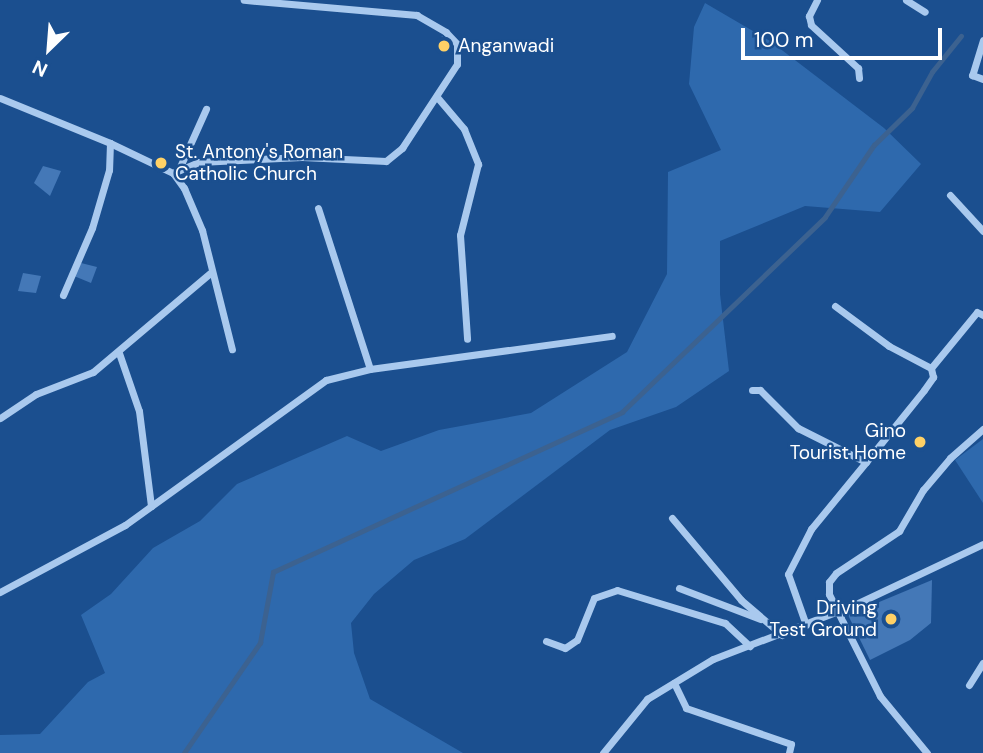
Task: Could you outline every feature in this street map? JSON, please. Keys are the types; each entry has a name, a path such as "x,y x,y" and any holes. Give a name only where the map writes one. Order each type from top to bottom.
{"street":[{"path":"176,171 199,162 263,159 386,161 402,148 453,75 459,55 457,44 432,22 416,15 244,0"},
{"path":"817,0 809,16 811,25 858,68 859,78"},
{"path":"906,0 925,12"},
{"path":"983,40 972,75 983,79"},
{"path":"438,97 464,129 478,164 460,234 467,339"},
{"path":"0,99 176,171 195,210 209,273 232,349"},
{"path":"176,171 206,109"},
{"path":"63,295 92,228 109,170 110,143"},
{"path":"950,195 983,231"},
{"path":"318,208 370,369"},
{"path":"0,418 36,394 83,378 119,354 209,273"},
{"path":"807,625 789,574 811,529 933,377 931,368 889,346 835,306"},
{"path":"931,368 977,312 983,315"},
{"path":"0,592 152,506 326,380 370,369 612,336"},
{"path":"119,354 139,411 152,506"},
{"path":"752,390 760,390 798,428 866,462"},
{"path":"927,753 880,696 829,594 836,573 899,531 923,490 950,458 983,429"},
{"path":"672,518 696,550 764,621 782,635"},
{"path":"603,753 647,699 713,659 838,612 983,544"},
{"path":"679,588 764,621"},
{"path":"546,641 565,648 577,640 594,598 617,590 725,623 750,646"},
{"path":"969,685 983,663"},
{"path":"674,684 686,708 791,744 789,753"}],"shaded area":[{"path":"705,3 770,41 884,128 921,164 880,212 805,206 720,241 720,294 729,371 676,407 610,430 465,539 414,560 374,594 351,623 354,653 370,699 463,753 0,753 0,735 40,734 88,682 105,673 81,615 111,594 153,548 200,521 237,484 347,436 381,451 439,430 531,413 627,352 667,274 668,172 721,150 689,84 694,27"},
{"path":"983,439 983,503 955,460"}],"building":[{"name":"Anganwadi","path":"442,36 451,44 447,53 437,48"},
{"path":"43,166 61,171 50,196 34,183"},
{"path":"81,263 97,267 91,283 74,276"},
{"path":"23,273 41,276 36,293 18,291"},
{"name":"Driving Test Ground","path":"932,580 931,623 910,640 870,660 848,615"}],"waterway":[{"path":"184,753 260,643 273,572 622,412 825,217 874,145 912,108 932,72 961,36"}],"place":[{"name":"Anganwadi","path":"444,46"},
{"name":"St. Antony's Roman Catholic Church","path":"161,163"},
{"name":"Gino Tourist Home","path":"920,442"},
{"name":"Driving Test Ground","path":"891,619"}]}
